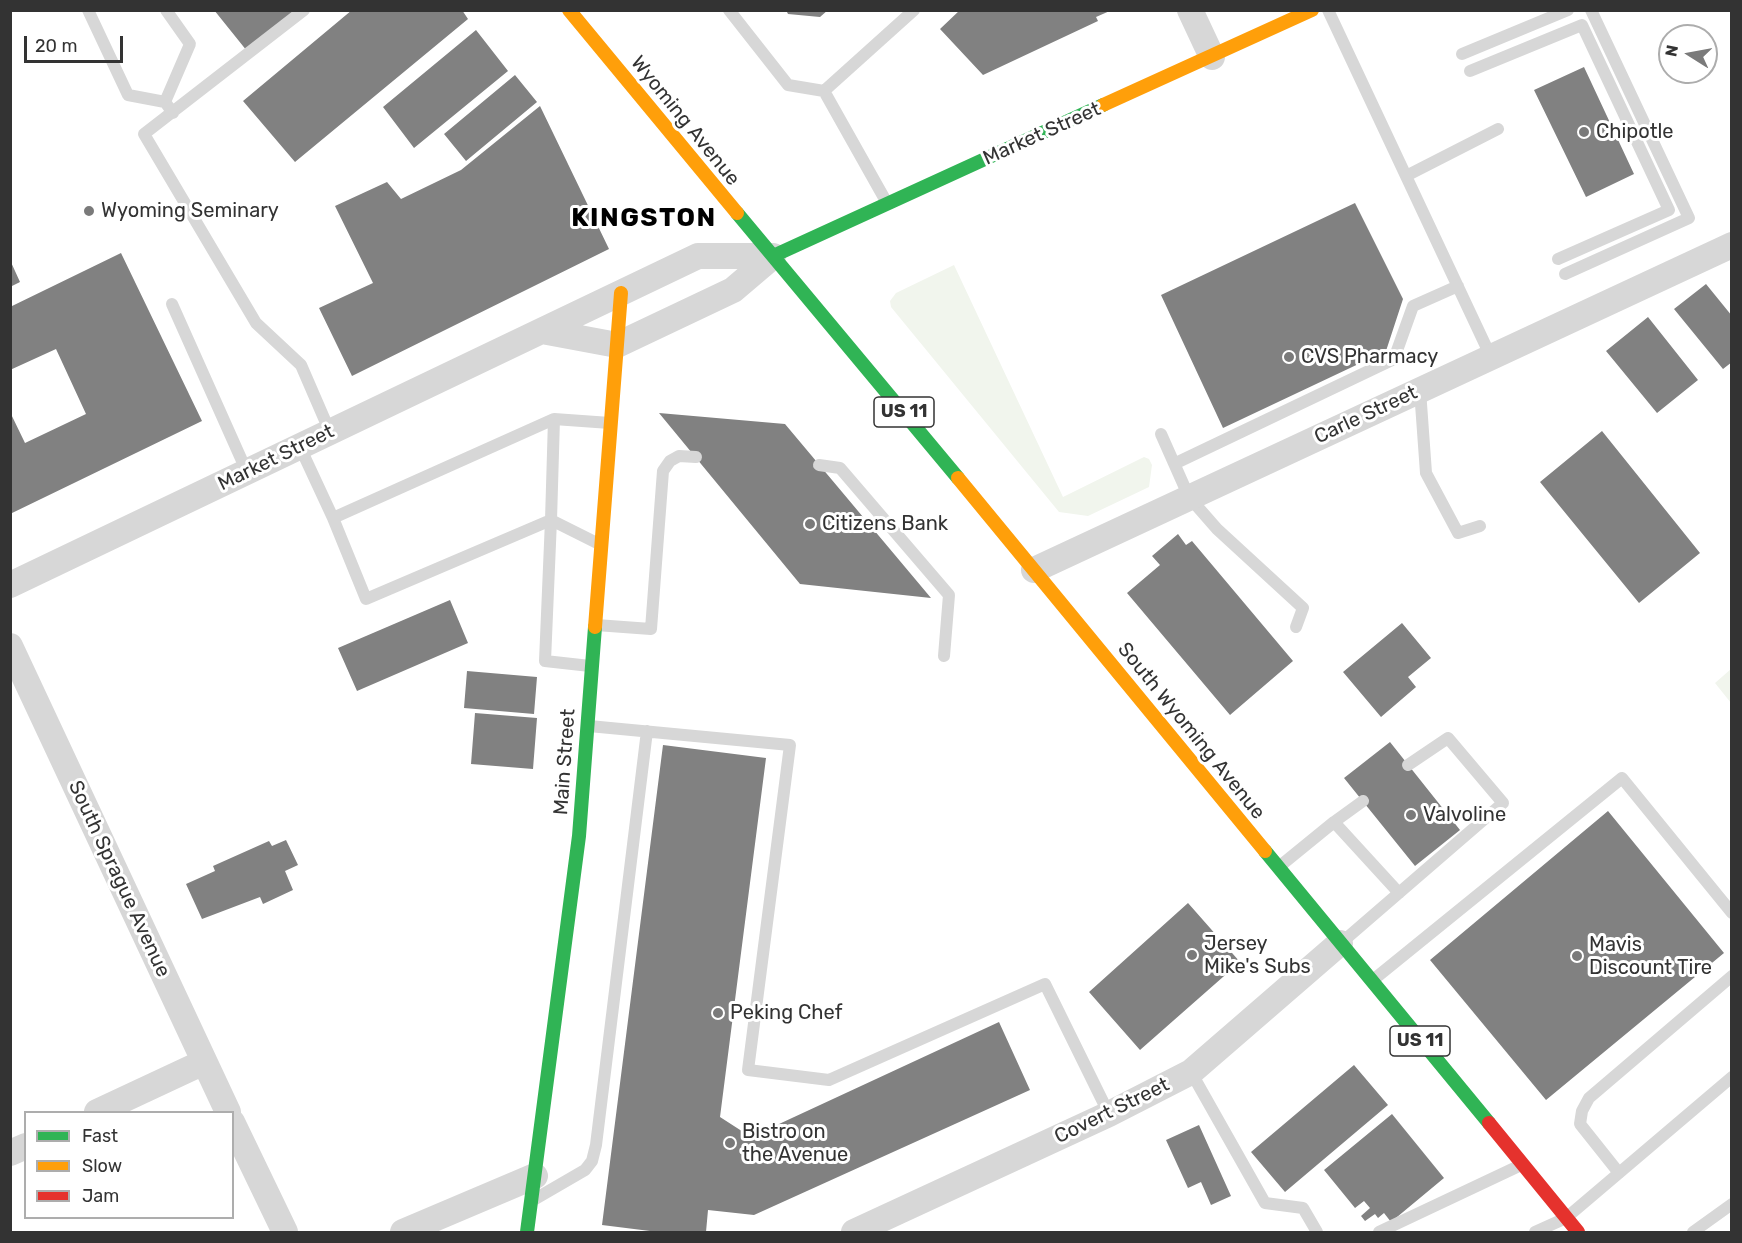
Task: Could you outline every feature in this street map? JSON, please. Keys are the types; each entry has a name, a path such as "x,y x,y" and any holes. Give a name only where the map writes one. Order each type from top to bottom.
{"main road":[{"name":"Wyoming Avenue","path":"569,10 773,256"},
{"name":"Market Street","path":"773,256 1312,10"},
{"name":"South Wyoming Avenue","path":"773,256 1279,867 1578,1233"},
{"name":"Main Street","path":"527,1233 572,902 621,293"}],"street":[{"path":"1190,10 1212,57"},
{"name":"Carle Street","path":"1034,570 1731,245"},
{"name":"Market Street","path":"10,585 698,256 773,256"},
{"name":"Market Street","path":"617,345 732,290 773,256"},
{"path":"542,331 617,345"},
{"name":"South Sprague Avenue","path":"10,646 227,1111"},
{"name":"Covert Street","path":"854,1233 1109,1114 1191,1072 1340,944"},
{"path":"101,1111 204,1062"},
{"path":"234,1126 285,1233"},
{"path":"10,1153 24,1147"},
{"path":"403,1233 535,1176"}],"lane":[{"path":"88,10 128,95 165,102 173,113"},
{"path":"165,102 190,44 166,10"},
{"path":"304,10 144,134 256,323 301,365 330,432"},
{"path":"729,10 788,85 824,91"},
{"path":"824,91 914,10"},
{"path":"1328,10 1491,357"},
{"path":"1462,54 1568,10"},
{"path":"1565,274 1689,218 1591,10"},
{"path":"1470,71 1582,25 1669,210 1558,260"},
{"path":"824,91 887,204"},
{"path":"1406,176 1498,129"},
{"path":"1176,463 1394,359 1413,306 1458,286"},
{"path":"172,304 247,472"},
{"path":"1420,390 1426,473 1458,533 1480,526"},
{"path":"333,518 554,419 611,423"},
{"path":"554,419 545,662 592,666"},
{"path":"1161,434 1176,463 1189,497 1217,530 1303,608 1296,627"},
{"path":"300,447 333,518 366,599 551,520 602,545"},
{"path":"595,625 651,629 663,471 670,461 679,456 696,457"},
{"path":"819,465 840,468 949,595 944,656"},
{"path":"587,726 790,745 748,1070 829,1080 1045,984 1109,1114"},
{"path":"531,1201 585,1170 592,1161 596,1145 647,731"},
{"path":"1340,944 1503,802 1448,738 1408,765"},
{"path":"1371,981 1622,778 1731,913"},
{"path":"1279,867 1363,801"},
{"path":"1334,822 1399,893"},
{"path":"1619,1173 1580,1124 1586,1104 1598,1090 1731,976"},
{"path":"1191,1072 1265,1203 1303,1208 1317,1233"},
{"path":"1535,1233 1566,1218 1731,1077"},
{"path":"1378,1233 1522,1164"},
{"path":"1693,1233 1731,1204"}],"shaded area":[{"path":"954,265 1063,497 1144,457 1149,459 1152,465 1149,487 1088,516 1059,512 891,307 890,301 896,293"},
{"path":"1731,669 1731,703 1715,683"}],"building":[{"path":"214,10 295,10 247,51"},
{"path":"352,10 462,10 468,19 295,162 243,101"},
{"path":"786,10 828,10 820,17 788,14"},
{"path":"960,10 1112,10 1096,17 1098,21 983,75 940,29"},
{"path":"476,30 508,71 414,148 383,107"},
{"name":"Chipotle","path":"1584,67 1634,174 1586,197 1534,90"},
{"path":"515,75 537,102 466,161 444,134"},
{"path":"540,106 609,249 352,376 319,308 373,283 335,206 387,182 401,199 461,170"},
{"name":"CVS Pharmacy","path":"1355,203 1403,299 1386,351 1223,428 1161,295"},
{"path":"121,253 202,421 10,514 10,412 25,443 86,414 56,349 10,370 10,307"},
{"path":"10,260 20,282 10,287"},
{"path":"1706,284 1732,316 1732,362 1723,369 1674,309"},
{"path":"1648,317 1698,380 1657,413 1606,351"},
{"name":"Citizens Bank","path":"659,413 785,424 931,598 800,584"},
{"path":"1602,431 1700,553 1639,603 1540,482"},
{"path":"1178,534 1186,545 1192,541 1293,661 1230,715 1127,593 1160,565 1152,556"},
{"path":"450,600 468,643 357,691 338,648"},
{"path":"1402,623 1431,658 1408,677 1416,687 1381,717 1343,672"},
{"path":"467,671 537,677 534,714 464,708"},
{"path":"475,713 537,718 533,769 471,764"},
{"name":"Valvoline","path":"1390,742 1460,830 1415,866 1344,778"},
{"path":"663,745 766,758 720,1117 751,1137 999,1022 1030,1090 754,1215 708,1210 706,1232 658,1232 602,1225"},
{"name":"Mavis Discount Tire","path":"1608,811 1724,953 1546,1100 1430,960"},
{"path":"286,840 298,865 285,871 293,890 263,904 260,897 202,919 186,884 215,871 213,866 269,841 272,846"},
{"path":"1188,903 1240,962 1140,1050 1089,992"},
{"path":"1354,1065 1388,1105 1285,1192 1251,1152"},
{"path":"1392,1114 1444,1178 1391,1222 1384,1213 1378,1218 1375,1214 1365,1221 1361,1216 1370,1208 1364,1201 1355,1208 1324,1170"},
{"path":"1199,1125 1231,1196 1211,1205 1201,1182 1188,1188 1166,1140"}],"traffic: fast":[{"path":"773,256 1103,105"},
{"path":"737,213 958,478"},
{"path":"527,1232 579,836 595,627"},
{"path":"1265,851 1489,1123"}],"traffic: slow":[{"path":"569,10 737,213"},
{"path":"1103,105 1312,10"},
{"path":"595,627 621,293"},
{"path":"958,478 1265,851"}],"traffic: jam":[{"path":"1489,1123 1578,1232"}],"place":[{"name":"Chipotle","path":"1584,132"},
{"name":"Wyoming Seminary","path":"89,211"},
{"name":"CVS Pharmacy","path":"1289,357"},
{"name":"Citizens Bank","path":"810,524"},
{"name":"Valvoline","path":"1411,815"},
{"name":"Jersey Mike's Subs","path":"1192,955"},
{"name":"Mavis Discount Tire","path":"1577,956"},
{"name":"Peking Chef","path":"718,1013"},
{"name":"Bistro on the Avenue","path":"730,1143"}],"district":[{"name":"KINGSTON","path":"644,218"}]}
